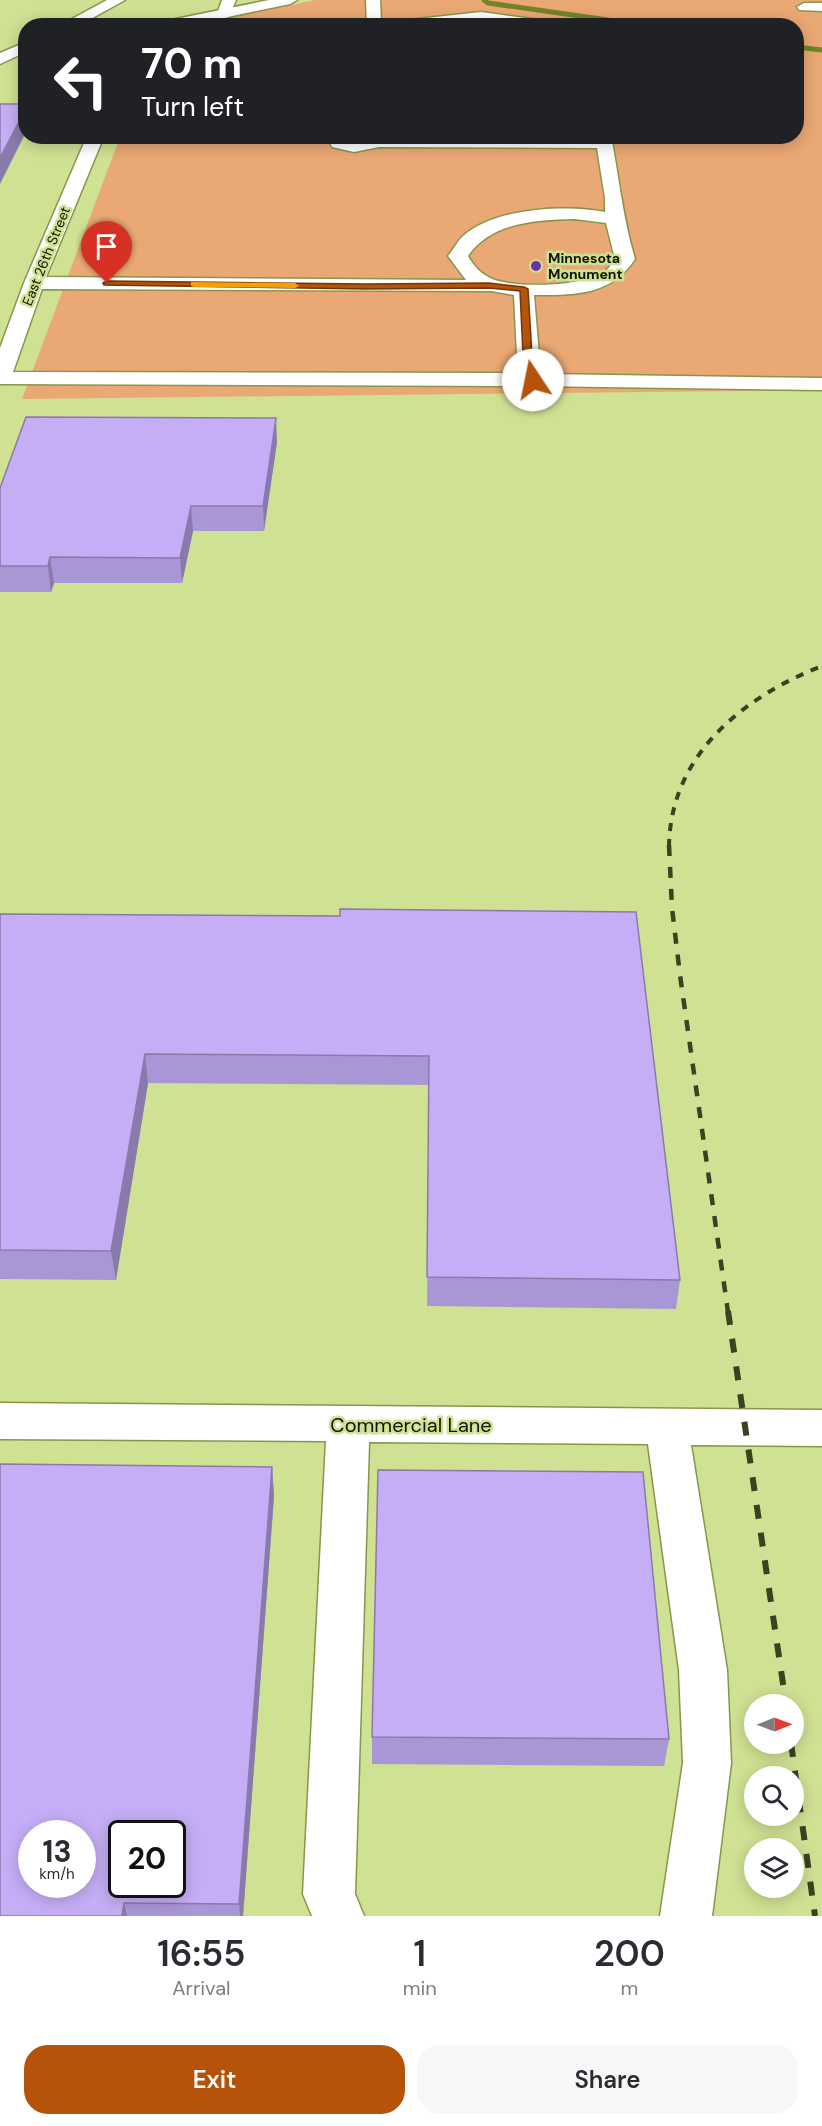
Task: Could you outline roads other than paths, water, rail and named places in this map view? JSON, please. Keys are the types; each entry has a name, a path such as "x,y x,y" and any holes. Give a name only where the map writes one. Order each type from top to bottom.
{"street":[{"path":"82,18 118,0"},
{"path":"188,18 227,7 290,0"},
{"path":"373,0 374,18"},
{"path":"804,7 822,7"},
{"path":"462,18 481,16 496,18"},
{"path":"0,59 18,50"},
{"name":"East 26th Street","path":"0,377 34,283 93,144"},
{"path":"344,144 349,146 371,144"},
{"path":"34,283 489,285 524,289 589,285 606,280 619,269 625,259 614,219 614,198 605,144"},
{"path":"489,285 465,271 458,256 462,245 482,230 543,215 584,215 614,219"},
{"path":"524,289 528,355 533,380"},
{"path":"0,377 822,384"},
{"name":"Commercial Lane","path":"0,1421 822,1428"},
{"path":"338,1916 329,1894 348,1424"},
{"path":"667,1427 703,1670 707,1763 686,1916"}],"waterway":[{"path":"484,0 488,3 594,18"},
{"path":"804,48 822,50"}],"railway":[{"path":"669,846 673,814 682,784 697,757 716,734 765,694 822,666"},
{"path":"669,846 672,908 680,975 728,1312"},
{"path":"728,1311 785,1694"},
{"path":"793,1754 815,1916"}],"place":[{"name":"Minnesota Monument","path":"536,266"}]}
